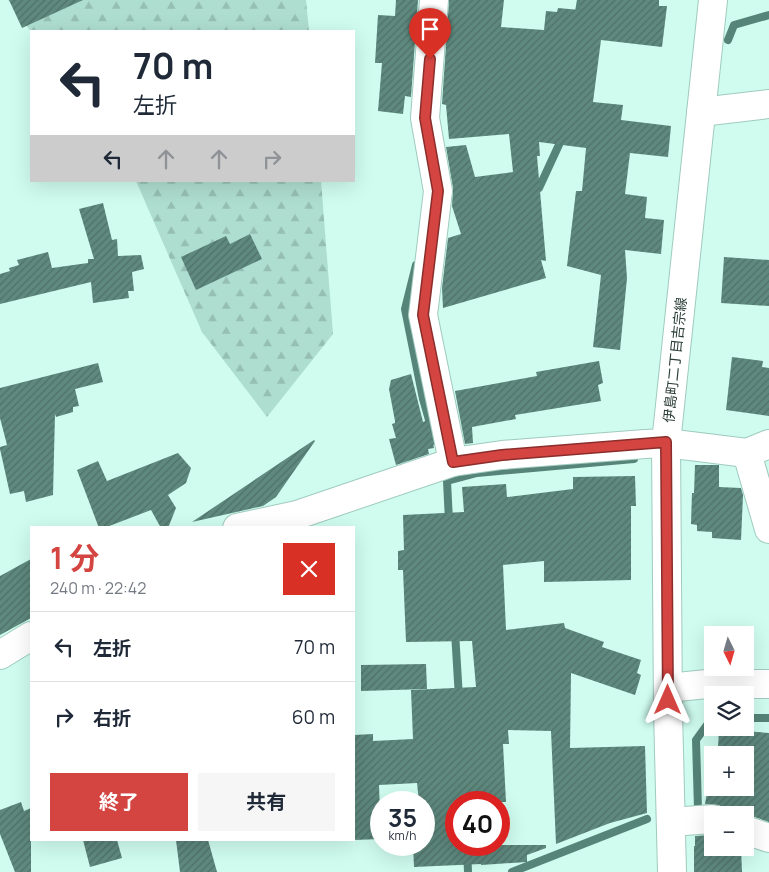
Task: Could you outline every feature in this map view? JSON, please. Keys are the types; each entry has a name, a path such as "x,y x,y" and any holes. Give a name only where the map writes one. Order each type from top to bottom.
{"street":[{"path":"434,0 425,118 438,191 423,315 453,462"},
{"name":"伊島町二丁目吉宗線","path":"672,872 666,442 713,0"},
{"path":"701,112 769,104"},
{"path":"246,526 297,514 453,462 502,455 666,442 758,448 769,529"},
{"path":"0,655 30,637"},
{"path":"668,688 707,684 769,684"},
{"path":"671,822 704,820"},
{"path":"754,833 769,838"}],"green space":[{"path":"8,0 306,0 309,30 30,30"},
{"path":"136,182 321,182 333,334 267,417 202,332"}],"building":[{"path":"9,0 83,0 22,28"},
{"path":"396,0 418,0 411,97 405,96 403,114 378,111 382,63 375,63 378,15 395,16"},
{"path":"449,0 504,0 501,27 544,30 546,11 557,12 558,8 580,10 580,0 659,0 659,6 667,6 662,47 601,40 593,102 623,105 621,120 671,126 668,157 630,153 625,194 647,197 645,218 664,220 661,254 625,250 627,278 620,350 593,347 601,275 567,266 576,191 582,191 586,148 539,142 540,156 537,156 546,261 541,260 546,278 443,308 442,288 448,238 461,234 452,206 453,188 446,147 466,145 475,177 513,172 509,134 449,139 446,105 442,104"},
{"path":"103,203 112,240 117,239 118,256 141,255 144,269 132,272 134,291 128,291 129,298 93,303 91,282 0,304 0,274 10,271 9,268 19,265 17,260 48,252 52,268 88,263 88,259 94,259 79,209"},
{"path":"250,234 262,259 196,290 181,257 226,236 230,244"},
{"path":"724,257 769,260 769,306 721,303"},
{"path":"732,357 763,361 762,367 769,368 769,416 726,410"},
{"path":"599,361 603,383 598,385 601,401 515,415 516,419 472,427 473,443 465,444 455,391 537,376 536,372"},
{"path":"98,363 103,382 75,389 79,406 73,407 73,412 56,417 55,414 53,495 26,502 24,491 10,494 0,449 0,447 7,445 0,418 0,388"},
{"path":"411,374 423,422 428,420 434,448 428,449 429,454 396,465 389,439 396,438 392,424 395,421 389,389 391,380"},
{"path":"314,440 276,497 263,506 192,522"},
{"path":"178,453 191,468 186,483 168,495 176,508 169,526 160,526 151,510 109,526 98,526 77,470 98,461 107,481"},
{"path":"695,465 719,465 719,487 741,488 743,495 741,540 712,538 712,532 697,531 697,525 691,524"},
{"path":"635,476 636,506 631,506 631,580 544,582 544,561 503,565 506,630 564,623 565,628 604,642 602,647 641,660 637,673 641,675 635,695 571,673 570,748 645,746 647,813 610,823 556,844 551,731 508,730 509,744 503,744 505,791 445,791 445,856 510,856 510,845 546,845 546,848 527,855 527,862 414,867 414,856 435,856 435,791 418,791 417,783 379,785 379,791 370,791 370,839 355,840 355,735 373,734 373,741 413,739 411,690 476,687 472,641 406,642 403,570 398,570 398,551 404,550 403,515 464,512 462,487 506,484 507,497 573,489 573,477"},
{"path":"30,560 30,619 0,635 0,576"},
{"path":"426,664 427,689 361,691 361,665"},
{"path":"754,732 769,733 769,822 754,817 754,806 705,804 706,796 754,796 754,746 718,746 719,736 754,736"},
{"path":"21,802 24,811 30,808 31,872 15,872 0,834 0,810"},
{"path":"704,835 704,856 741,856 742,872 694,872 695,836"},
{"path":"83,841 117,841 122,858 90,867"},
{"path":"176,841 208,841 217,872 180,872"}],"waterway":[{"path":"578,18 581,0"},
{"path":"728,40 734,25 769,15"},
{"path":"532,194 539,188 563,136"},
{"path":"416,265 405,309 423,399 435,441"},
{"path":"449,521 447,481 477,473 634,459"},
{"path":"455,632 459,698"},
{"path":"754,718 769,718"},
{"path":"691,811 698,809 696,740 704,729"},
{"path":"512,872 647,819"},
{"path":"467,856 468,872"}],"route":[{"path":"430,59 425,118 438,191 423,315 453,462 502,455 666,442 668,700"}]}
